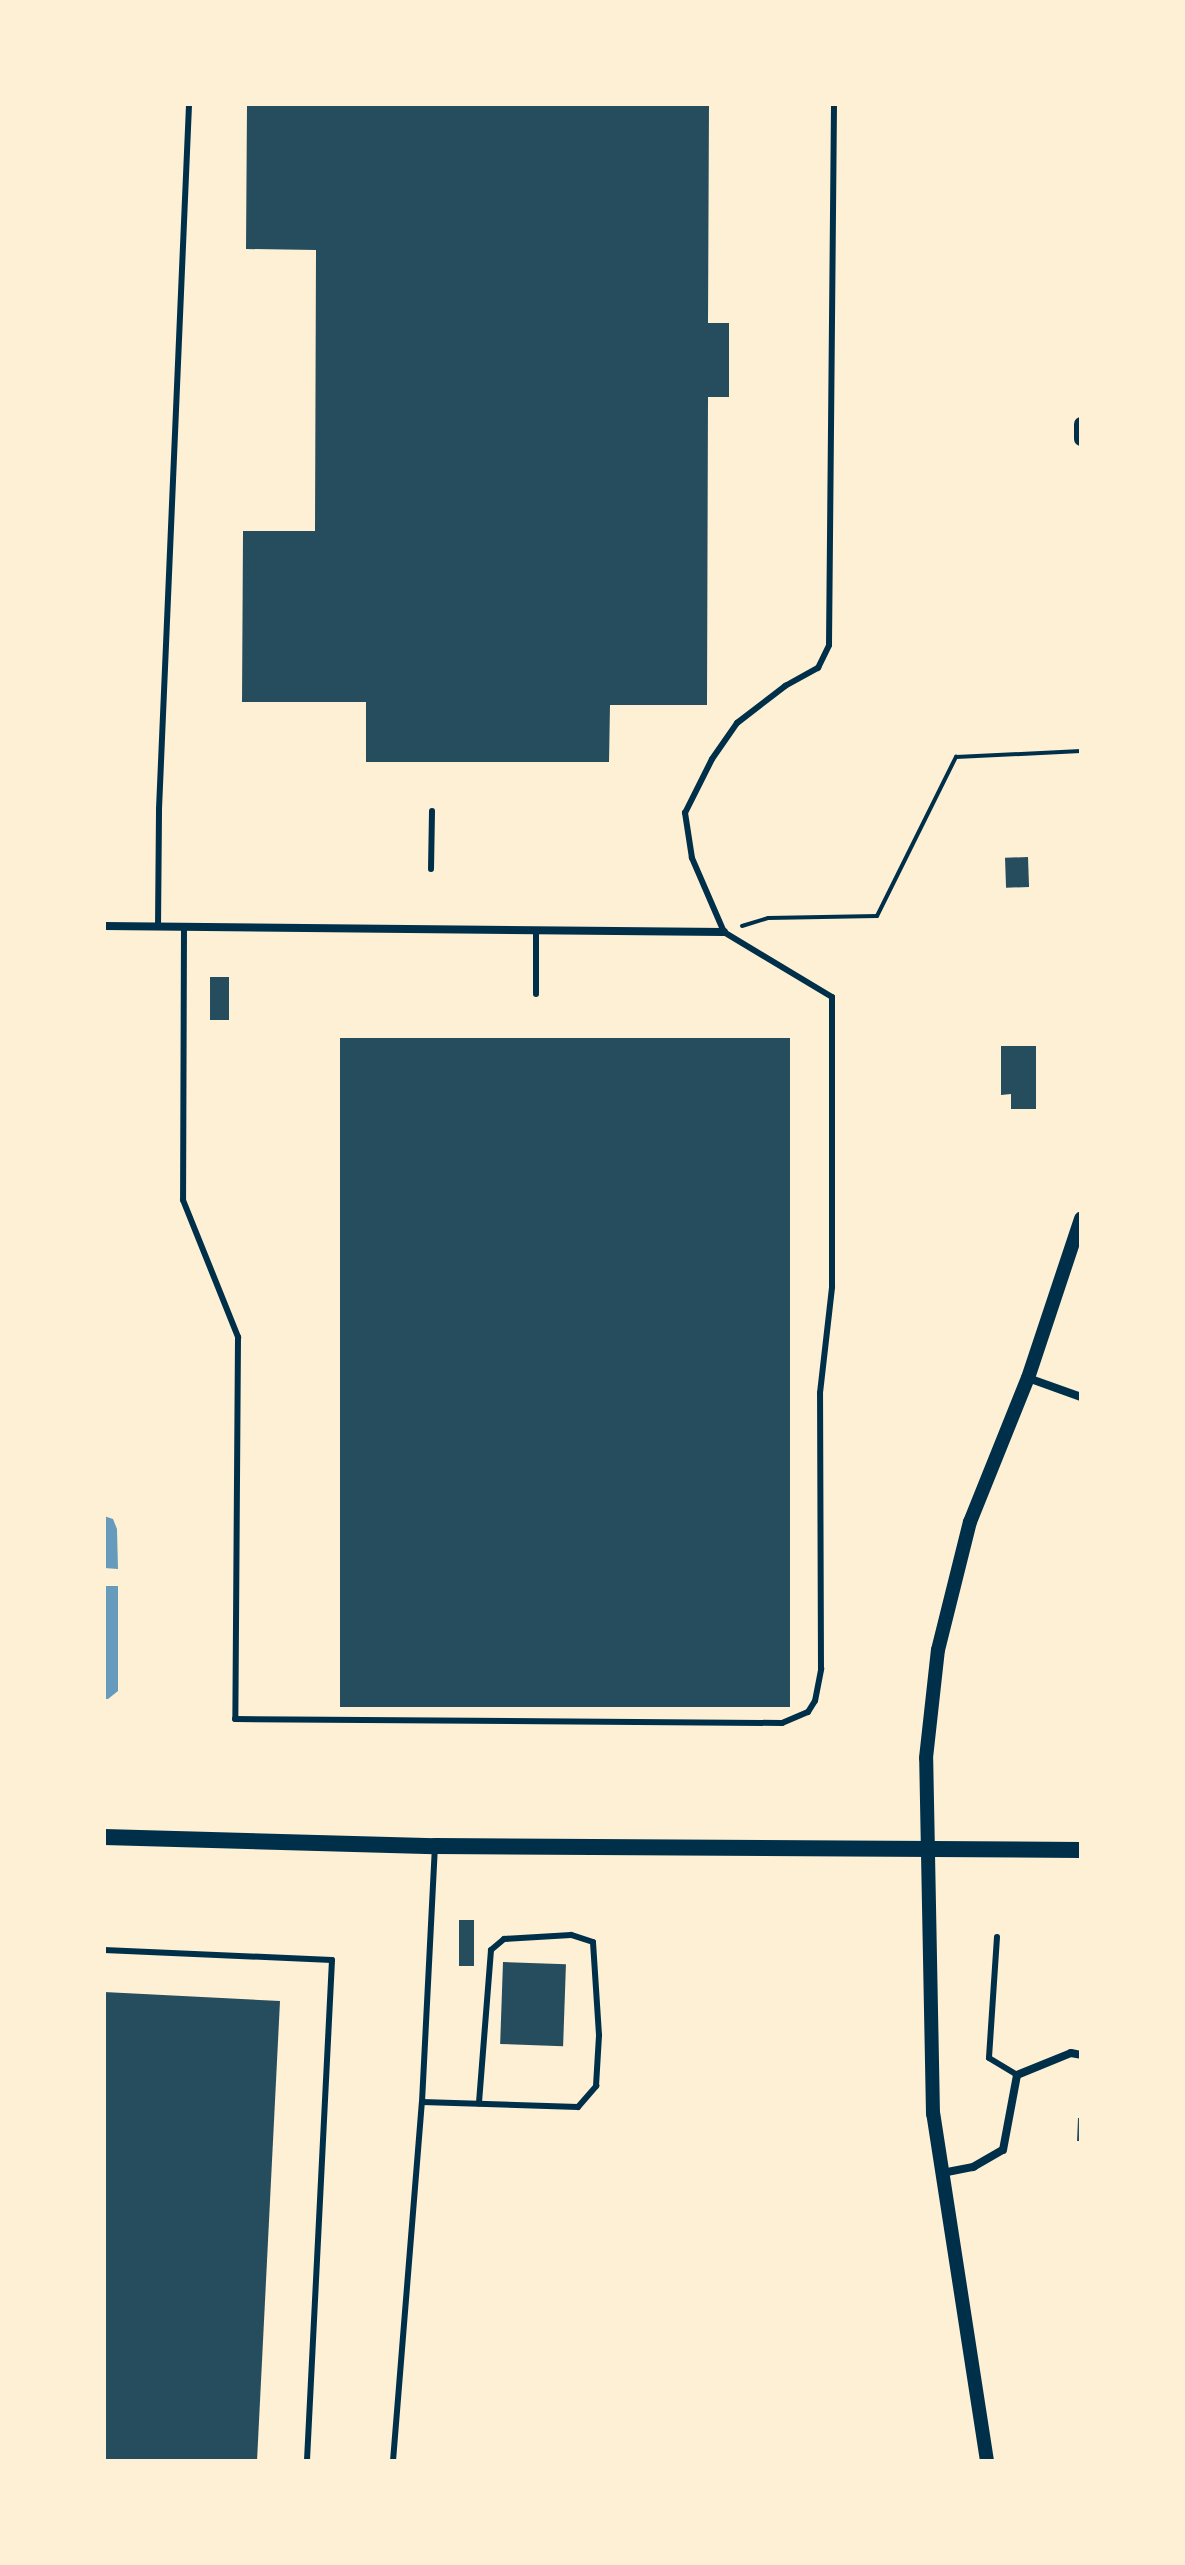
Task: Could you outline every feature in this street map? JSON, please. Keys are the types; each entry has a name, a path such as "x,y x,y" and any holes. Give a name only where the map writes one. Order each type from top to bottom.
{"main road":[{"path":"104,1837 435,1846 1081,1850"}],"street":[{"path":"1081,424 1081,439"},
{"path":"104,926 724,932"},
{"path":"987,2461 933,2114 926,1758 938,1650 970,1522 1028,1378 1081,1219"},
{"path":"1028,1378 1081,1397"},
{"path":"941,2173 973,2167 1003,2150 1017,2075 1071,2053 1081,2055"}],"lane":[{"path":"158,927 160,778 189,104"},
{"path":"184,927 183,1200 238,1337 235,1719 782,1723 808,1712 815,1701 821,1669 820,1393 832,1287 832,997 724,932 692,858 685,813 712,759 737,723 785,686 818,668 829,645 834,104"},
{"path":"431,869 432,811"},
{"path":"536,930 536,994"},
{"path":"393,2461 422,2102 435,1846"},
{"path":"422,2102 479,2104 578,2107 596,2086 599,2035 593,1942 571,1935 504,1939 491,1950 479,2104"},
{"path":"997,1937 989,2058 1017,2075"},
{"path":"104,1950 332,1960 307,2461"}],"path":[{"path":"724,932 768,918 877,916 956,757 1081,751"}],"water":[{"path":"104,1516 113,1519 117,1529 118,1569 104,1568"},
{"path":"104,1586 118,1586 118,1691 108,1699 104,1699"}],"building":[{"path":"247,104 709,104 708,323 729,323 729,397 708,397 707,705 610,705 609,762 366,762 366,702 242,702 243,531 315,531 316,250 246,249"},
{"path":"1028,857 1029,887 1006,888 1005,858"},
{"path":"210,977 229,977 229,1020 210,1020"},
{"path":"340,1038 790,1038 790,1707 340,1707"},
{"path":"1001,1046 1036,1046 1036,1109 1011,1109 1011,1094 1001,1095"},
{"path":"459,1920 474,1920 474,1966 459,1966"},
{"path":"503,1962 566,1964 563,2046 500,2044"},
{"path":"104,1992 280,2001 257,2461 104,2461"},
{"path":"1078,2118 1081,2118 1081,2141 1077,2141"}]}
